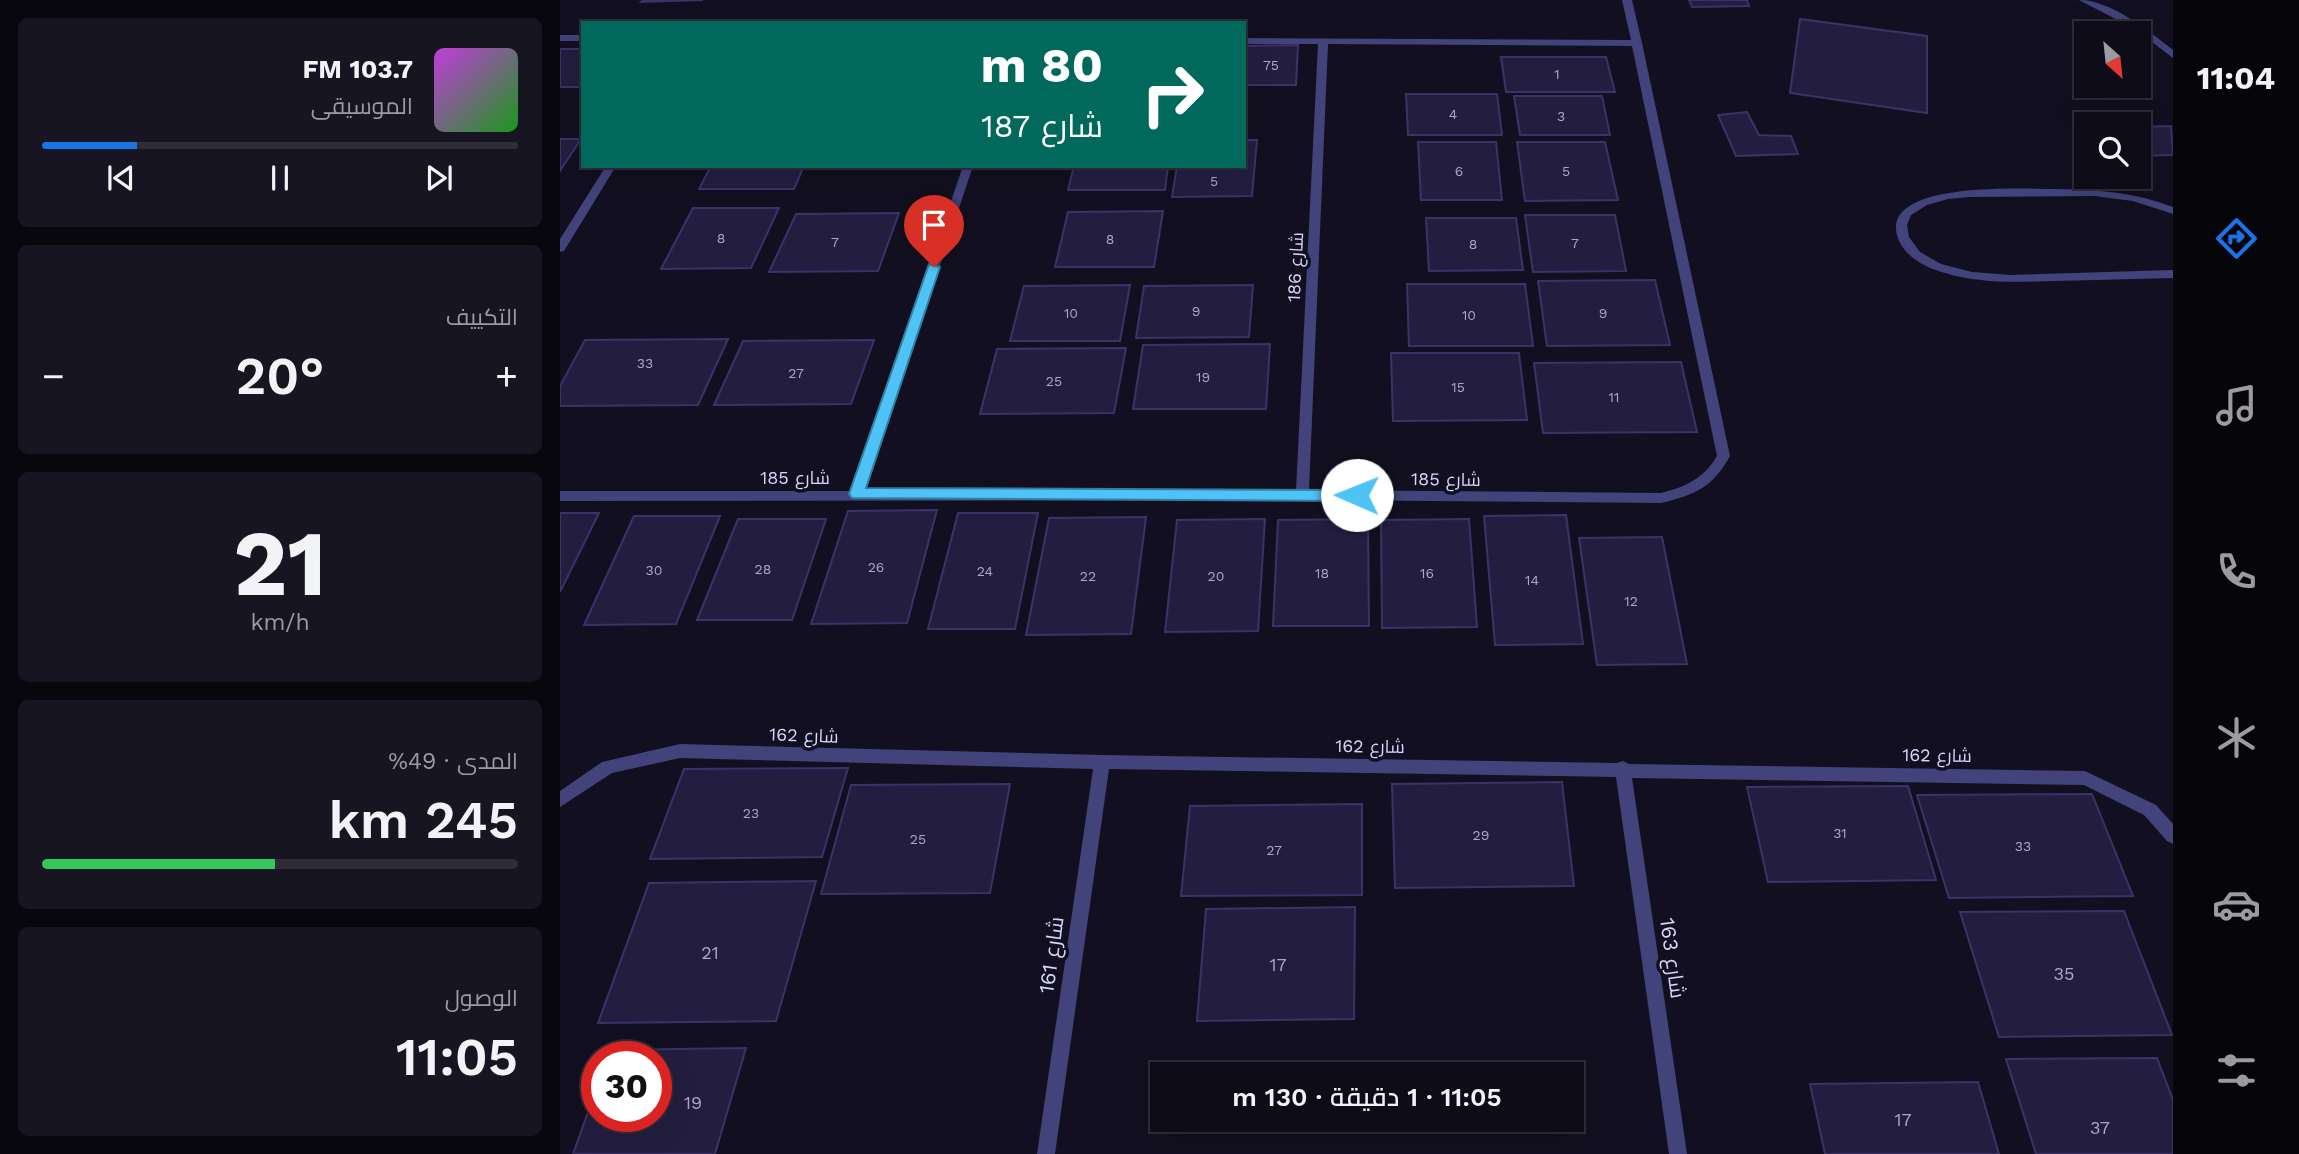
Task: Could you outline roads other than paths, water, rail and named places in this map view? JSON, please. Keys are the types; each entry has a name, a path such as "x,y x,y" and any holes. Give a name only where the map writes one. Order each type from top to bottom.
{"street":[{"name":"شارع 185","path":"560,496 857,494 1661,498 1697,489 1716,474 1724,456 1628,0"},
{"path":"2084,0 2138,27 2173,55"},
{"path":"560,38 581,38"},
{"path":"1246,41 1637,43"},
{"name":"شارع 186","path":"1302,495 1323,42"},
{"path":"560,248 610,168"},
{"path":"857,494 967,168"},
{"path":"2173,211 2127,196 2094,191 1959,194 1927,201 1910,209 1903,220 1902,234 1906,247 1923,260 1974,276 2009,278 2173,274"},
{"name":"شارع 162","path":"560,800 608,767 680,751 1102,762 1623,768 2085,778 2150,810 2173,836"},
{"name":"شارع 161","path":"1046,1154 1102,762"},
{"name":"شارع 163","path":"1623,768 1678,1154"}]}
